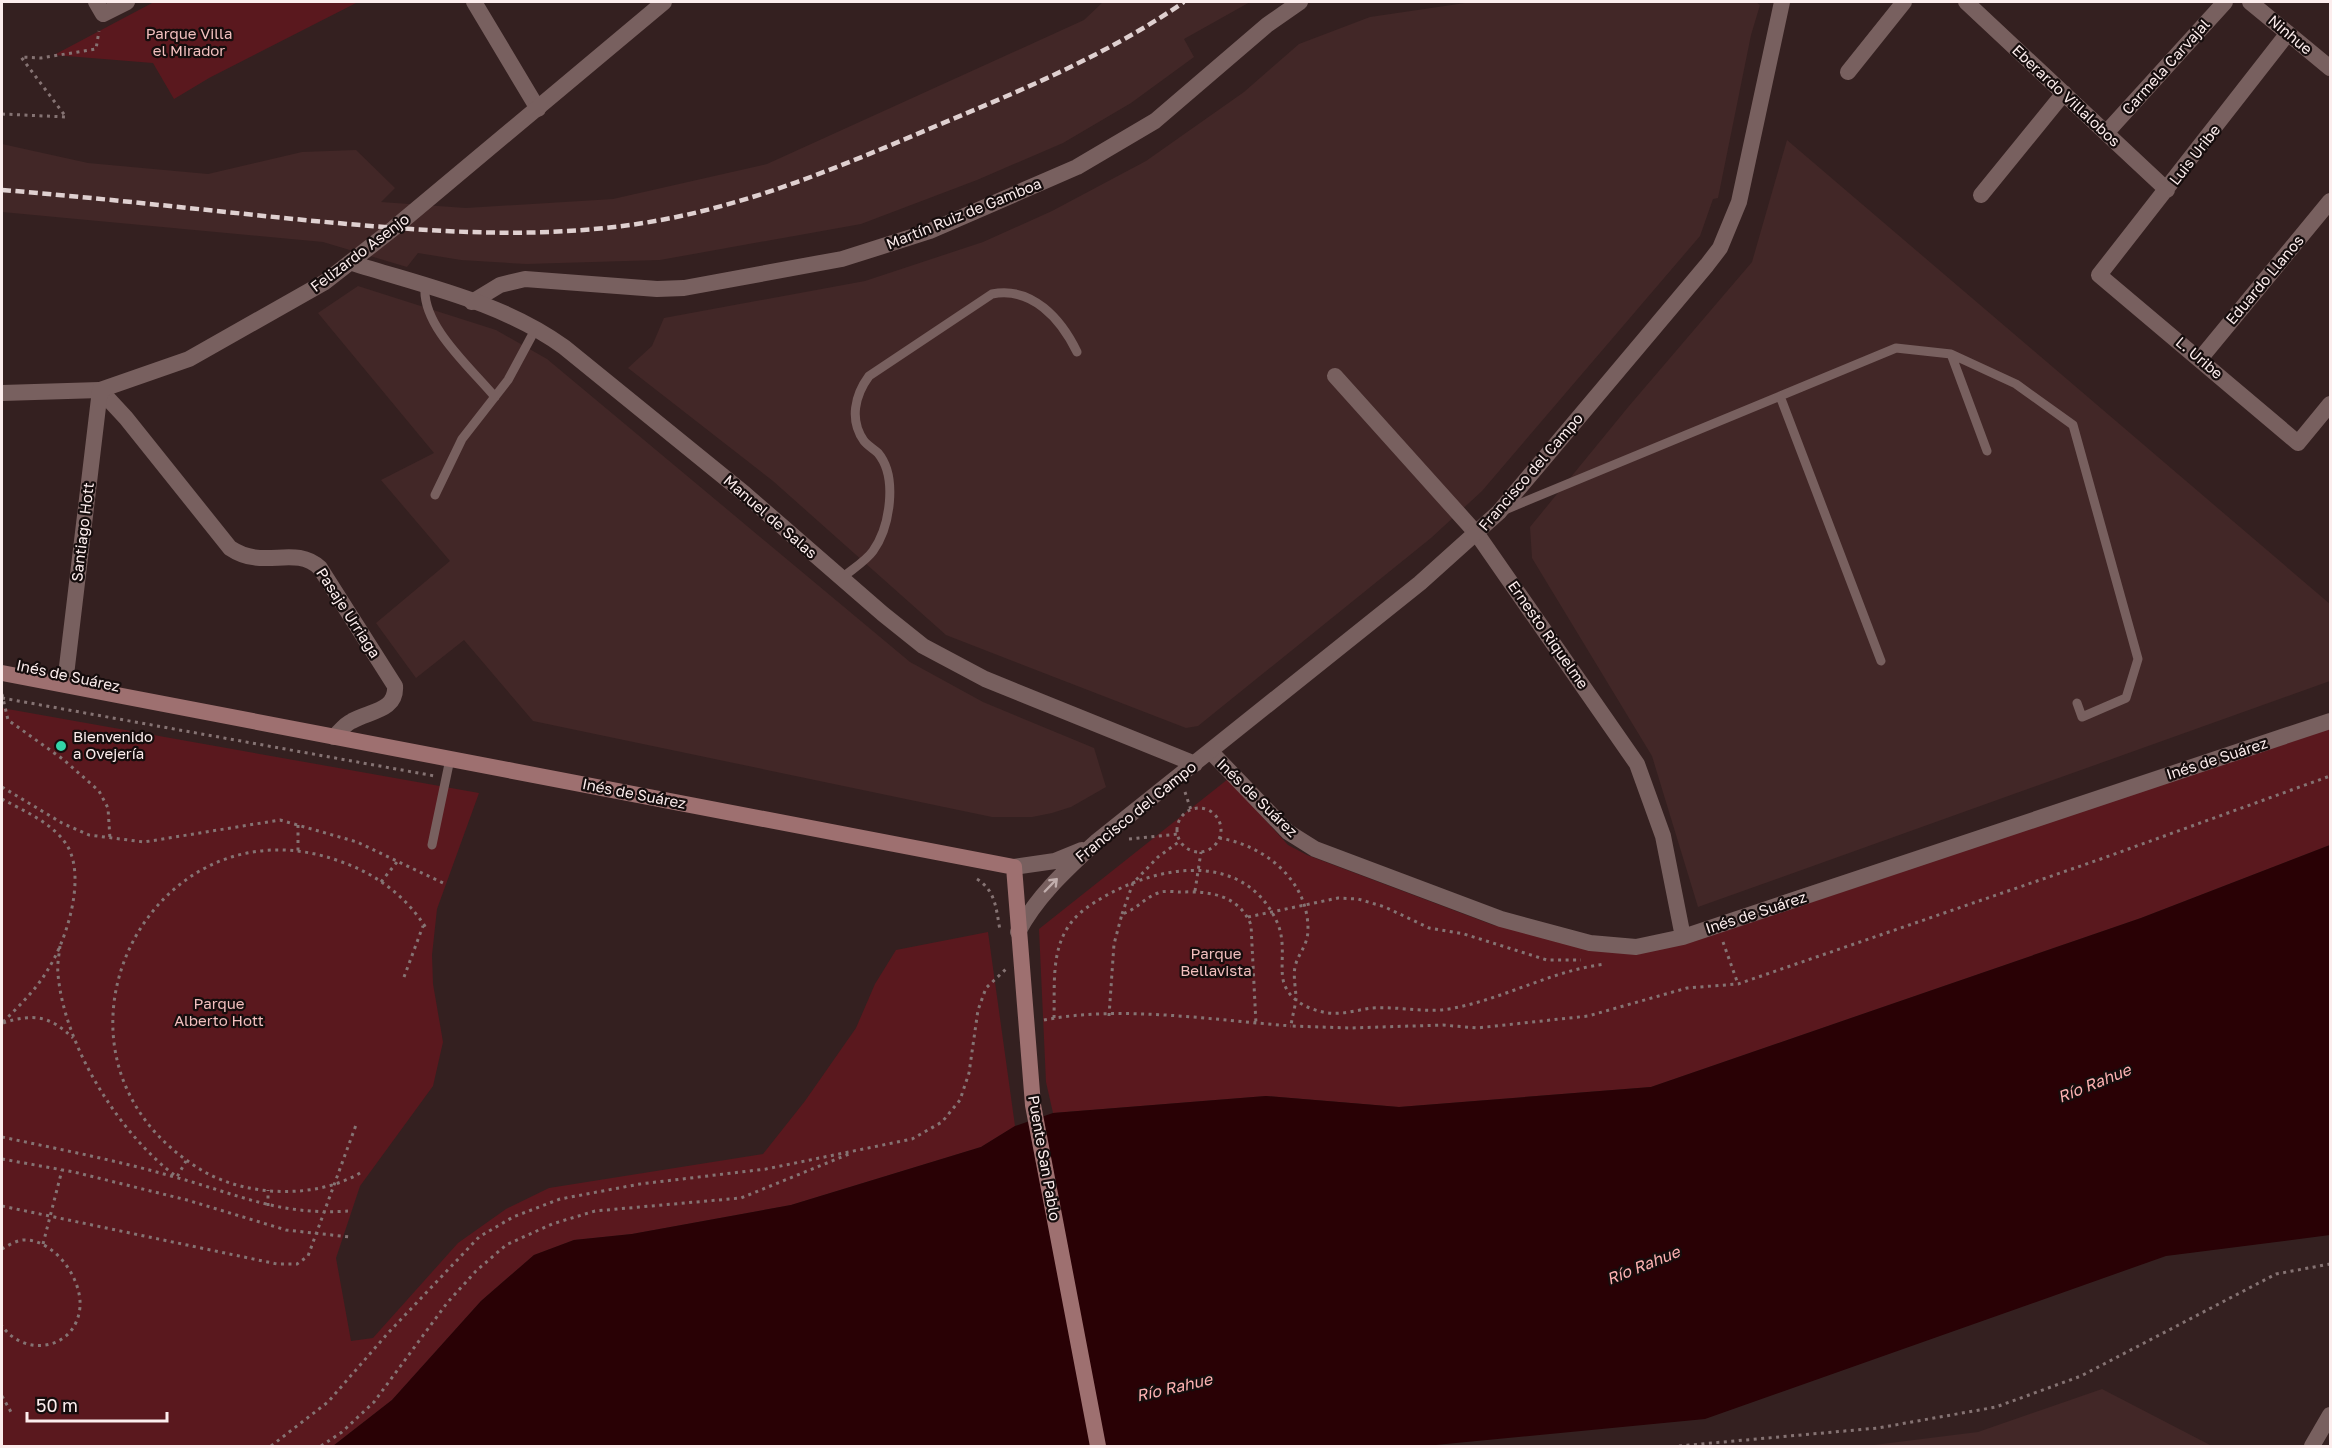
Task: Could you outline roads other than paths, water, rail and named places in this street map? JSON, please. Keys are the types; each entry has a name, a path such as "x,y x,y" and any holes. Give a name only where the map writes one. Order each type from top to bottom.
{"main road":[{"name":"Inés de Suárez","path":"2,662 62,680 168,705 1014,867"},
{"name":"Inés de Suárez","path":"2,673 62,680"},
{"name":"Puente San Pablo","path":"1014,867 1033,1105 1098,1446"}],"street":[{"path":"99,8 127,2"},
{"path":"474,2 538,109"},
{"name":"Felizardo Asenjo","path":"2,393 100,390 189,359 293,302 351,263 664,2"},
{"name":"Martín Ruiz de Gamboa","path":"472,302 500,285 525,279 657,289 684,288 842,259 930,231 1077,167 1155,121 1267,24 1300,2"},
{"name":"Francisco del Campo","path":"1018,932 1029,911 1050,886 1096,842 1211,752 1477,534 1499,512 1720,248 1739,202 1782,2"},
{"path":"1848,72 1904,2"},
{"name":"Eberardo Villalobos","path":"1966,2 2168,190"},
{"name":"Carmela Carvajal","path":"2106,133 2225,2"},
{"name":"Ninhue","path":"2250,2 2331,68"},
{"name":"Luis Uribe","path":"2099,275 2168,190 2288,33"},
{"path":"1981,195 2064,93"},
{"name":"Eduardo Llanos","path":"2200,358 2331,201"},
{"name":"Manuel de Salas","path":"351,263 519,318 536,328 564,347 745,494 914,639 962,669 1195,764"},
{"name":"L. Uribe","path":"2099,275 2298,443 2331,404"},
{"name":"Ernesto Riquelme","path":"1335,376 1477,534 1637,764 1663,836 1683,937"},
{"name":"Santiago Hott","path":"62,680 100,390"},
{"name":"Pasaje Urriaga","path":"100,390 126,418 230,548 255,560 303,558 320,568 395,686 394,698 388,706 348,723 334,736"},
{"name":"Inés de Suárez","path":"1211,752 1288,832 1315,849 1501,919 1590,943 1636,947 1683,937 2331,721"},
{"name":"Inés de Suárez","path":"1014,867 1055,861 1096,842"},
{"path":"2312,1446 2331,1415"}],"lane":[{"path":"425,286 425,302 432,323 495,397"},
{"path":"842,578 872,552 888,517 889,491 884,466 878,453 860,434 855,418 859,393 870,376 992,294 1003,292 1022,295 1042,306 1063,327 1077,351"},
{"path":"435,495 462,439 519,363 536,328"},
{"path":"1499,512 1896,348 1951,354 2016,384 2073,424 2138,658 2127,698 2082,717 2078,704"},
{"path":"1951,354 1987,451"},
{"path":"1780,396 1881,661"},
{"path":"432,845 450,759"}],"water":[{"name":"Río Rahue","path":"2330,845 2330,1235 2166,1256 1705,1419 1425,1446 333,1446 392,1400 481,1301 534,1255 574,1240 632,1234 791,1205 981,1147 1015,1126 1053,1113 1266,1096 1399,1107 1651,1087 2141,918"}],"railway":[{"path":"2,190 438,231 527,233 571,231 661,220 732,203 835,168 1063,70 1125,39 1184,2"}],"place":[{"name":"Bienvenido a Ovejería","path":"61,746"}],"park label":[{"name":"Parque Villa el Mirador","path":"189,42"},
{"name":"Parque Bellavista","path":"1216,962"},
{"name":"Parque Alberto Hott","path":"219,1012"}]}
